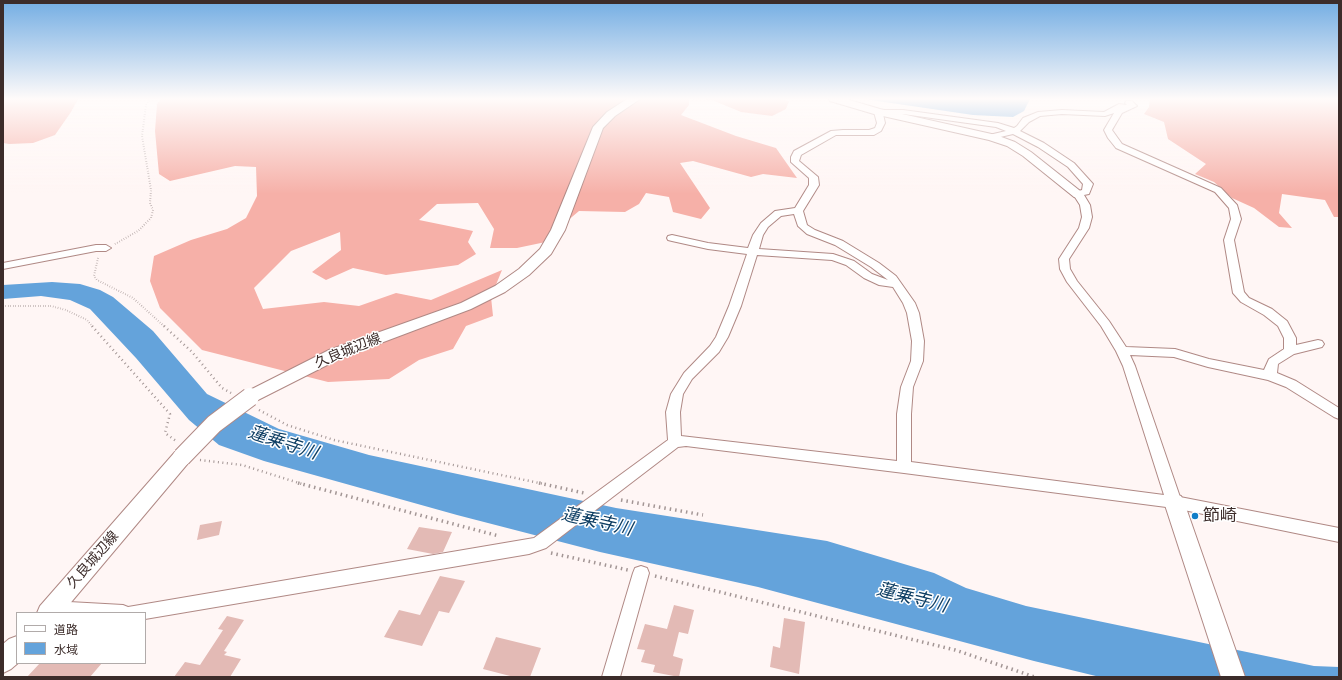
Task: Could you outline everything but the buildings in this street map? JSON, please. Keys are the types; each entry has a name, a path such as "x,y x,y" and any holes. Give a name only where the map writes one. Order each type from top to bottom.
{"main road":[{"name":"久良城辺線","path":"50,611 185,452 214,424 250,397 335,354 466,306 500,289 524,272 546,252 558,230 597,131"},
{"path":"960,131 1011,144 1027,154 1078,194"},
{"path":"1174,502 1233,677"}],"street":[{"path":"798,211 814,185 814,177 795,162 795,157 797,154 834,133 871,133 875,131"},
{"path":"992,138 1014,131 1041,145 1071,165 1088,184 1086,192 1078,194 1085,205 1087,217 1084,228 1064,259 1065,269 1072,282 1104,324 1122,351 1129,366 1174,502"},
{"path":"1108,131 1119,146 1218,190 1234,207 1236,219 1229,240 1239,293 1245,300 1268,312 1283,324 1290,338 1290,351"},
{"path":"675,442 673,412 677,394 688,376 715,349 722,336 735,306 758,235 764,225 778,213 798,211"},
{"path":"798,211 803,226 811,232 839,242 876,264 892,278 897,284 913,313 918,341 917,361 906,387 904,414 904,467"},
{"path":"672,238 708,246 752,252 774,252 833,257 850,263 868,276 883,283 897,284"},
{"path":"3,266 96,248 106,248"},
{"path":"1271,376 1270,370 1273,362 1290,351 1318,344"},
{"path":"1122,351 1174,353 1208,363 1271,376 1291,384 1339,414"},
{"path":"140,612 535,545 675,442 686,441 904,467 1174,502 1339,535"},
{"path":"611,677 641,573"},
{"path":"50,611 86,612"}],"path":[{"path":"3,306 51,306 66,310 87,320 170,414 165,433 185,452 202,461 242,465 289,481 502,537"},
{"path":"535,545 641,573 684,582 955,650 1035,677"}],"shaded area":[{"path":"3,131 58,131 55,135 33,143 3,143"},
{"path":"155,131 722,131 776,148 797,178 763,174 751,177 693,161 680,163 710,208 701,219 673,212 669,197 646,193 639,204 625,212 579,211 566,222 560,239 517,248 490,248 494,229 478,203 437,204 419,220 473,231 468,242 476,254 458,265 386,275 353,268 326,280 312,272 341,250 340,232 291,251 254,288 263,309 324,302 359,306 396,293 431,300 502,270 491,297 493,316 466,326 453,349 419,360 389,379 328,382 202,350 160,308 150,281 154,256 191,240 227,229 246,218 257,196 256,167 235,166 170,181 159,174"},
{"path":"1166,131 1339,131 1339,217 1334,217 1325,200 1282,194 1279,213 1292,228 1279,227 1254,208 1232,198 1214,182 1195,174 1206,164 1168,139"}],"water":[{"name":"蓮乗寺川","path":"52,282 80,284 100,290 113,297 153,331 207,394 279,429 369,455 616,508 827,541 934,573 966,588 1026,606 1314,666 1339,667 1339,677 1100,677 1034,661 758,587 600,552 457,515 264,461 219,445 189,420 136,358 90,309 70,300 41,296 3,299 3,285"}],"place":[{"name":"節崎","path":"1195,516"}]}
